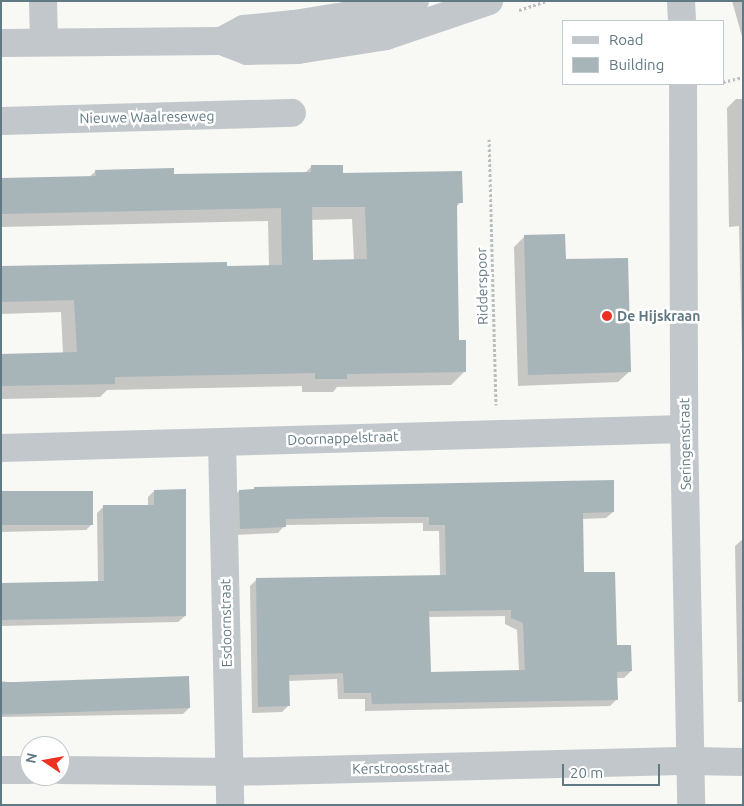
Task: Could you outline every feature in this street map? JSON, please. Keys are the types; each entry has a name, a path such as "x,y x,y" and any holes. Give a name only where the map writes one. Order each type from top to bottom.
{"street":[{"path":"43,1 44,42"},
{"path":"1,43 221,41 247,51 298,50 415,1"},
{"path":"383,16 489,1"},
{"path":"681,1 682,20"},
{"name":"Seringenstraat","path":"684,85 684,429 691,805"},
{"name":"Nieuwe Waalreseweg","path":"1,121 292,113"},
{"name":"Doornappelstraat","path":"1,448 684,429"},
{"name":"Esdoornstraat","path":"222,442 230,805"},
{"name":"Kerstroosstraat","path":"70,770 229,772 691,761 743,762"},
{"path":"1,770 20,770"}],"path":[{"path":"724,82 743,77"},
{"name":"Ridderspoor","path":"490,139 497,433"}],"building":[{"path":"311,165 343,165 343,173 462,171 463,203 457,203 459,340 466,340 466,372 347,374 347,379 315,379 315,373 115,377 115,384 1,386 1,354 77,352 74,300 1,302 1,266 227,262 227,266 282,265 281,208 1,214 1,178 96,176 95,170 174,168 174,174 311,172","holes":["312,207 365,207 367,259 313,260"]},
{"path":"565,234 566,259 628,258 631,372 528,375 524,235"},
{"path":"614,480 614,512 583,513 584,572 615,572 617,645 631,645 632,671 617,672 618,700 372,704 371,693 344,693 343,673 289,675 290,706 258,707 256,578 446,575 445,525 429,525 429,517 286,519 286,527 240,529 239,490 254,489 254,487","holes":["511,610 511,618 523,623 525,670 431,672 429,611"]},
{"path":"186,489 186,616 1,620 1,583 104,581 103,505 154,505 154,490"},
{"path":"1,491 93,491 93,525 1,525"},
{"path":"189,676 190,708 2,715 1,683"}],"place":[{"name":"De Hijskraan","path":"607,316"}]}
